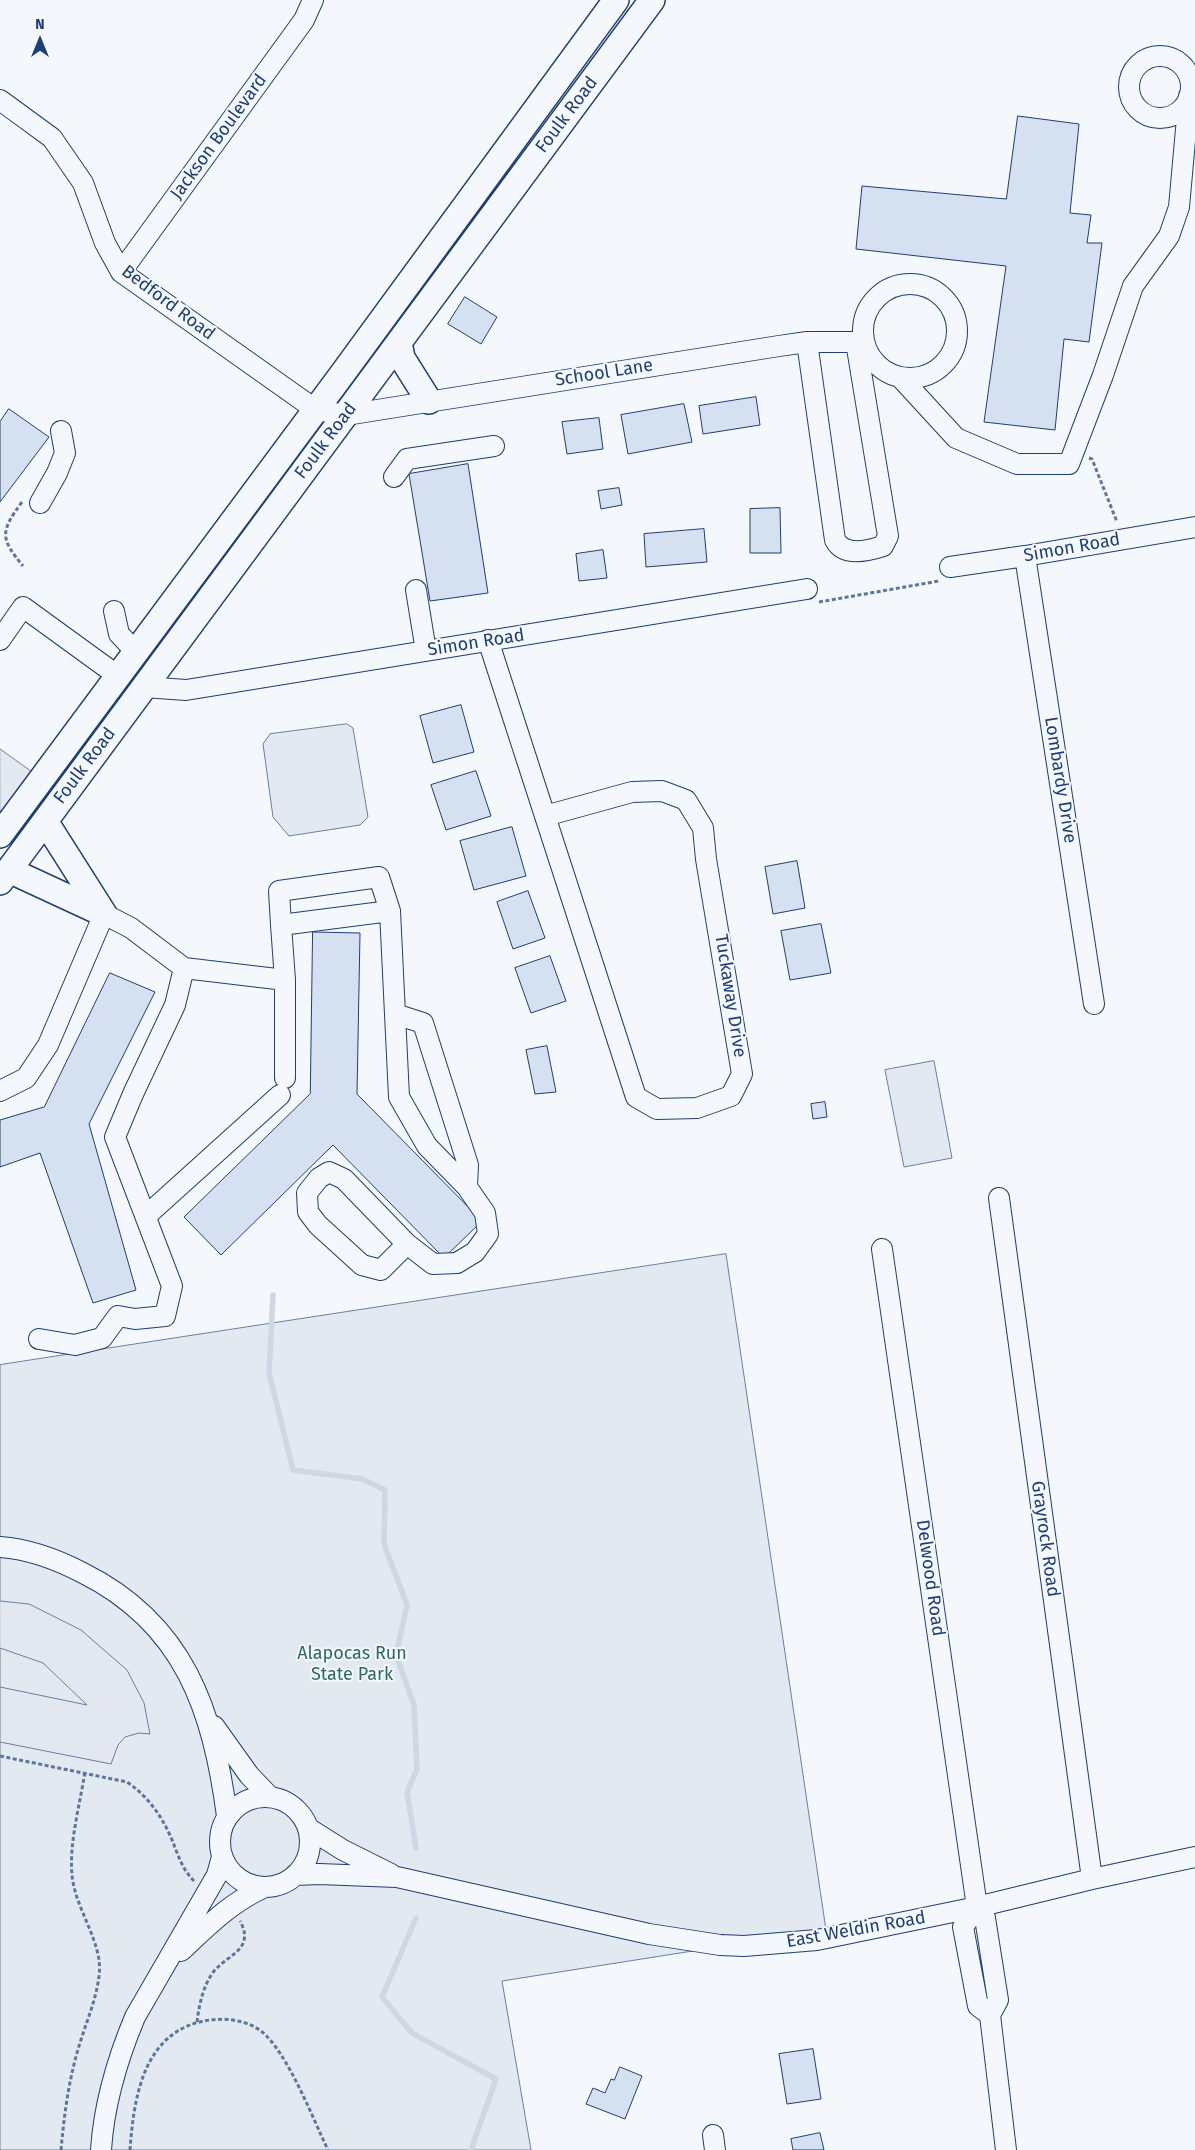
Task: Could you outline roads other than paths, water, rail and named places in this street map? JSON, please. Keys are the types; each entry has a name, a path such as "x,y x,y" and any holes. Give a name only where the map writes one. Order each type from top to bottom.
{"main road":[{"name":"Foulk Road","path":"0,835 522,132 616,0"},
{"name":"Foulk Road","path":"4,876 652,0"},
{"path":"399,342 402,358 429,401"},
{"path":"45,821 104,914"},
{"path":"4,876 104,914"}],"street":[{"name":"Jackson Boulevard","path":"121,272 304,20 313,0"},
{"path":"900,377 956,438 1017,464 1069,464 1104,375 1133,286 1169,236 1179,207 1190,96"},
{"name":"Bedford Road","path":"0,100 52,138 84,183 105,243 121,272 316,410 346,415"},
{"path":"806,342 832,525 838,546 850,552 870,550 883,546 888,536 860,342 862,324 868,308 878,295 893,286 916,283 932,288 946,299 954,313 957,327 956,343 950,357 939,368 921,377 900,377 884,371 869,356 860,342"},
{"name":"School Lane","path":"346,415 806,342 860,342"},
{"path":"40,503 58,473 65,453 61,431"},
{"path":"394,477 407,459 494,446"},
{"name":"Simon Road","path":"950,567 1195,527"},
{"name":"Lombardy Drive","path":"1025,556 1094,1004"},
{"path":"416,590 426,651"},
{"name":"Simon Road","path":"144,687 186,690 488,640 810,596"},
{"path":"0,640 23,607 118,676"},
{"path":"114,611 119,634 136,652"},
{"name":"Tuckaway Drive","path":"488,640 636,1097 657,1109 697,1108 731,1096 742,1074 706,859 703,828 686,800 662,791 632,792 545,816"},
{"path":"146,1216 283,1086 285,980 279,891 378,878 390,911 400,1097 427,1146 467,1187 485,1213 488,1234 475,1252 457,1263 434,1264 407,1244 344,1179 329,1172 319,1178 306,1192 308,1212 318,1225 362,1265 381,1270 407,1244"},
{"path":"281,925 390,911"},
{"path":"0,1091 26,1078 48,1045 104,914 131,928 184,968 285,980"},
{"path":"39,1339 75,1345 102,1338 118,1316 135,1319 165,1316 172,1286 115,1137 174,1005 184,968"},
{"path":"395,1014 423,1023 468,1164 467,1187"},
{"name":"Grayrock Road","path":"999,1198 1092,1879"},
{"name":"Delwood Road","path":"882,1249 977,1907 986,1918 998,2000 990,2015 1006,2150"},
{"path":"0,1547 40,1555 70,1566 108,1585 128,1601 162,1634 187,1671 207,1716 216,1750 227,1816"},
{"path":"207,1716 249,1775 270,1797"},
{"path":"165,1966 226,1909 240,1899 265,1887 279,1884 295,1875 308,1855 310,1842 308,1828 301,1815 292,1806 279,1799 270,1797 253,1798 242,1803 227,1816 219,1838 222,1857 230,1871 238,1879 250,1885 265,1887"},
{"name":"East Weldin Road","path":"308,1828 343,1850 397,1877"},
{"name":"East Weldin Road","path":"295,1875 397,1877 649,1934 736,1946 777,1945 817,1940 977,1907 1195,1856"},
{"path":"101,2150 108,2098 125,2041 135,2017 217,1875 222,1857"}],"waterway":[{"path":"273,1295 269,1373 293,1470 362,1479 385,1490 384,1544 407,1605 396,1655 414,1705 417,1769 407,1792 416,1848"},
{"path":"416,1918 382,1997 412,2033 496,2079 471,2150"}],"park label":[{"name":"Alapocas Run State Park","path":"352,1664"}]}
